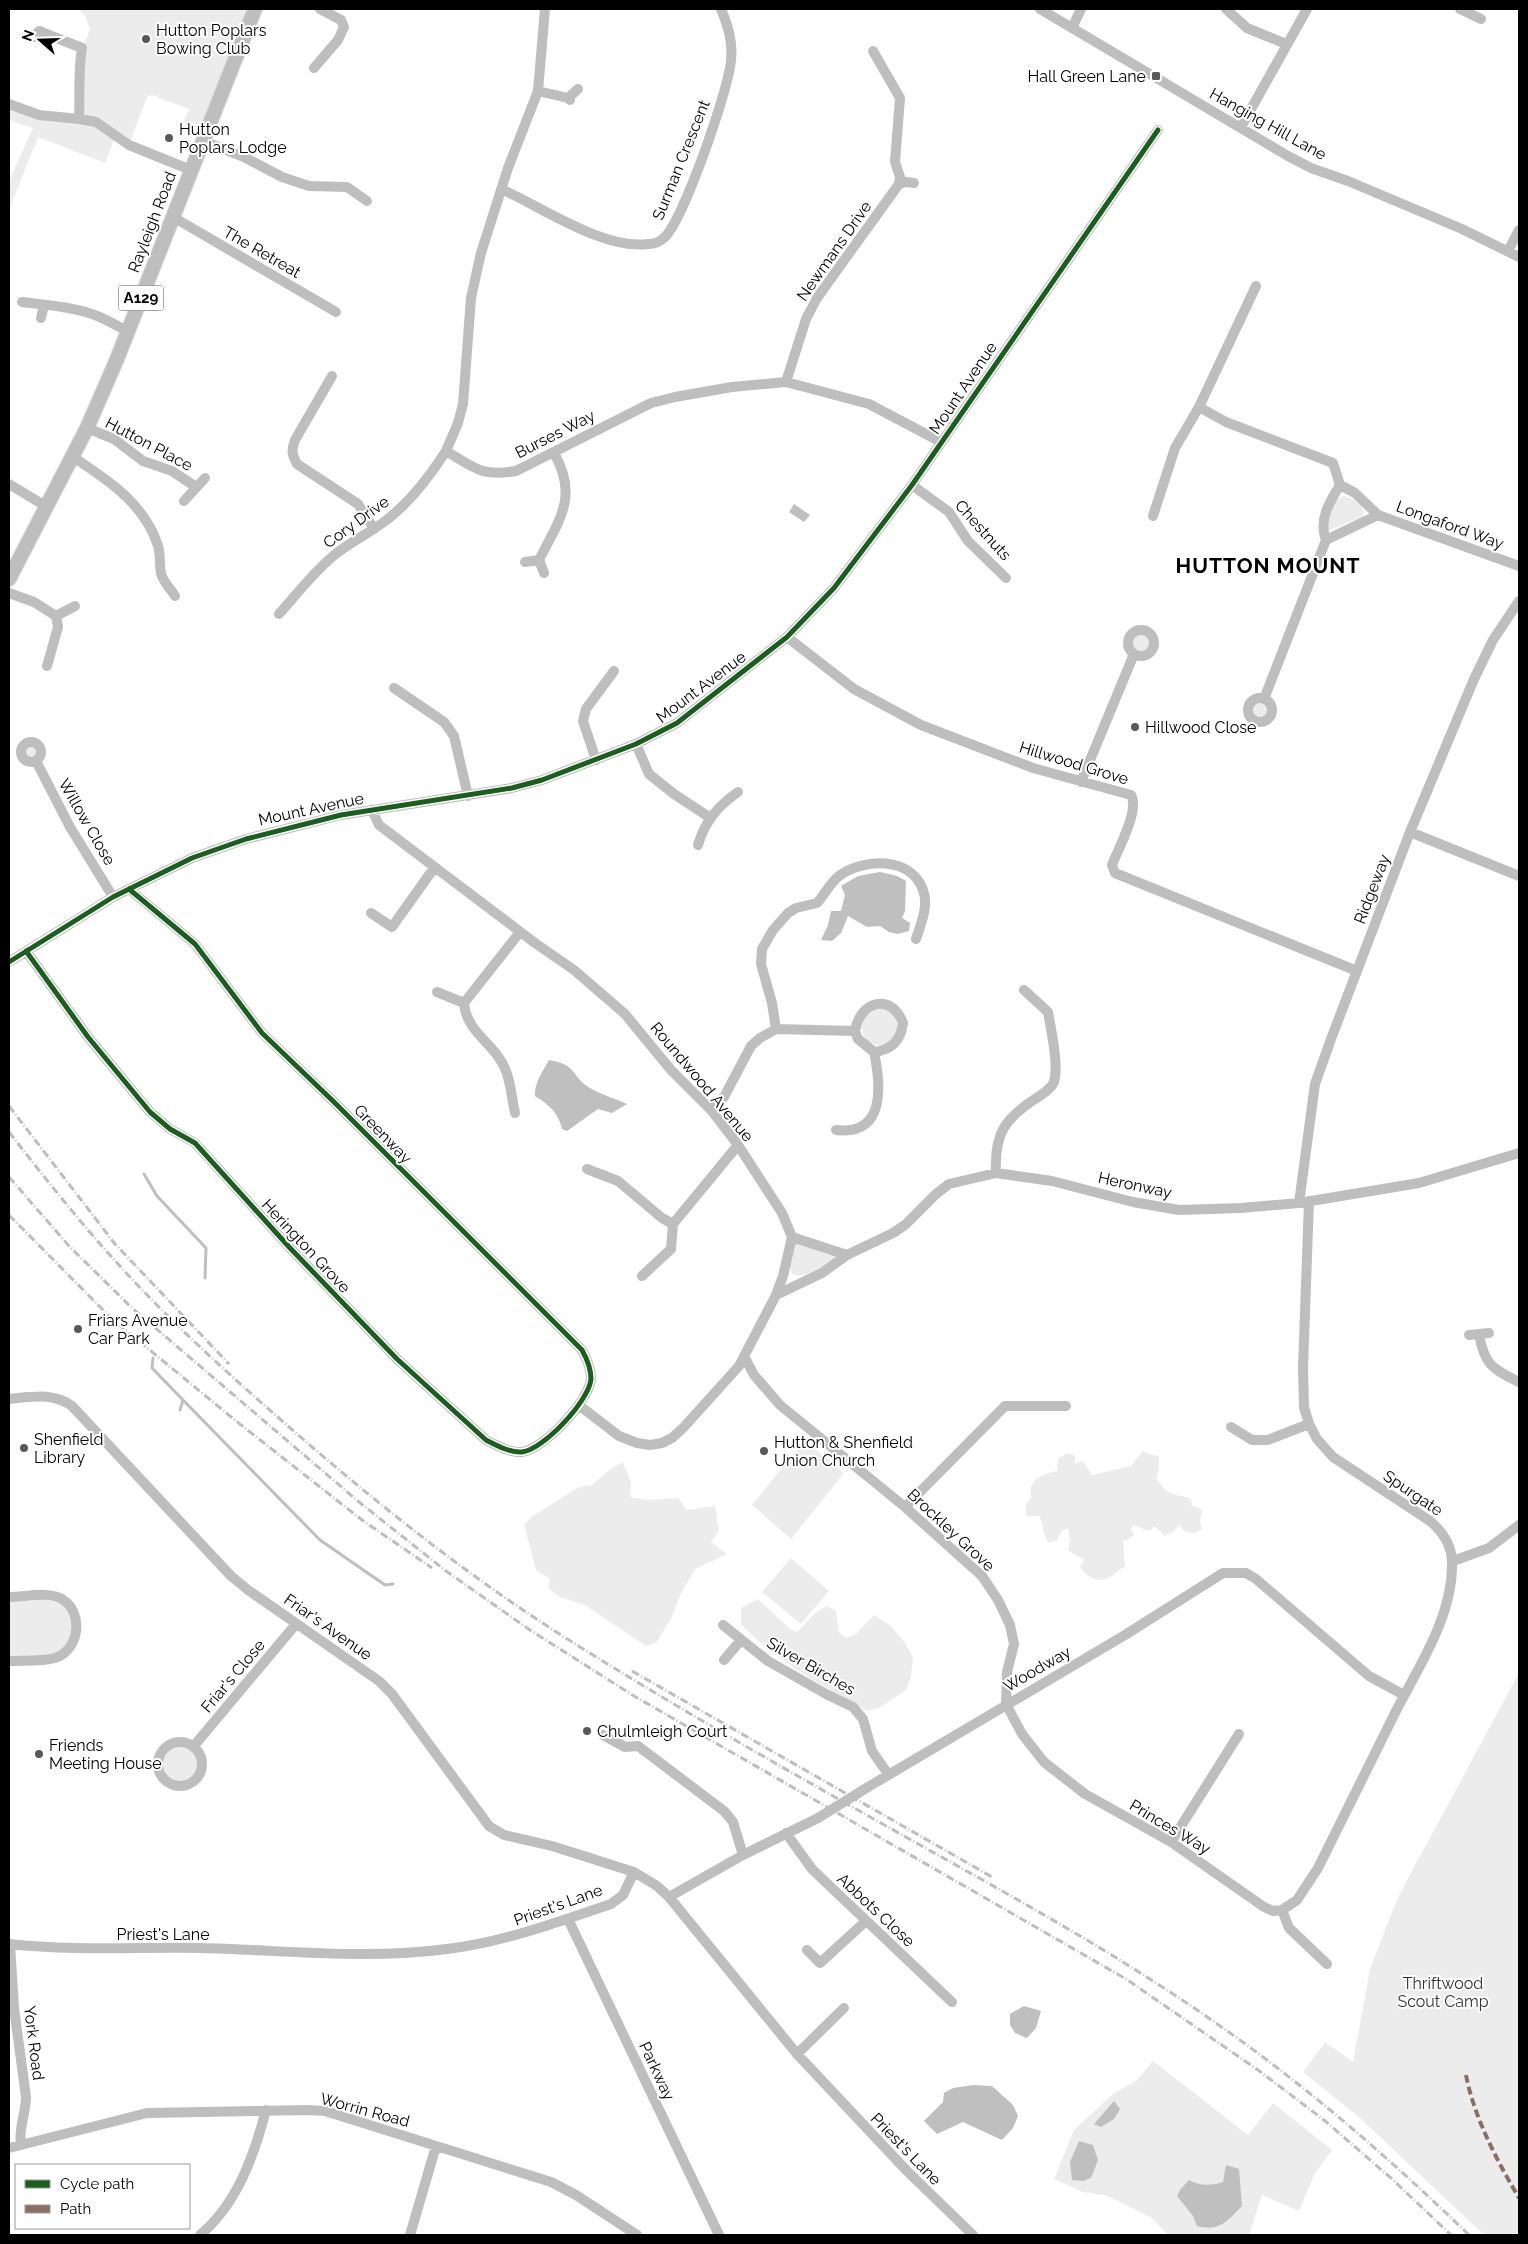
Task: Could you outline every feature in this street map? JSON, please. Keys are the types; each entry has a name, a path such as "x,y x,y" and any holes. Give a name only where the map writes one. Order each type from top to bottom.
{"main road":[{"name":"Rayleigh Road","path":"9,579 87,428 128,331 255,9"}],"street":[{"path":"314,68 338,40 344,27 342,20 320,9"},
{"path":"446,451 458,423 463,404 471,298 481,253 501,189 538,91 545,9"},
{"name":"Surman Crescent","path":"501,189 604,238 647,245 665,238 674,224 686,197 705,148 727,79 731,61 731,42 721,9"},
{"name":"Hanging Hill Lane","path":"1040,9 1311,168 1348,181 1519,257"},
{"path":"1072,28 1081,9"},
{"path":"1226,9 1247,28 1286,44"},
{"path":"1241,127 1307,9"},
{"path":"1460,9 1481,19"},
{"path":"34,38 39,31 82,48 79,118"},
{"path":"873,51 900,98 895,162 900,177 899,184 906,182 914,183"},
{"path":"538,91 569,99 578,89"},
{"path":"9,104 39,115 79,118 96,122 129,145 191,170"},
{"name":"Mount Avenue","path":"9,962 113,897 192,858 246,839 341,815 468,796 542,780 636,744 677,723 787,637 834,588 912,485 1158,130"},
{"path":"203,141 244,157 282,177 309,186 347,187 367,202"},
{"name":"Newmans Drive","path":"786,382 806,319 817,298 899,184"},
{"name":"The Retreat","path":"173,217 336,312"},
{"path":"1508,251 1519,230"},
{"path":"1153,516 1174,448 1199,407 1256,286"},
{"path":"22,302 63,306 94,314 128,331"},
{"path":"41,318 44,305"},
{"path":"332,376 295,440 292,448 294,457 297,464 358,504 374,529"},
{"name":"Burses Way","path":"446,451 481,472 498,474 516,471 651,403 676,396 732,387 786,382 868,404 941,442"},
{"path":"1199,407 1226,422 1333,463 1340,485 1324,515 1323,532 1326,540 1264,699"},
{"name":"Hutton Place","path":"87,428 114,439 143,461 172,471 196,487"},
{"name":"Cory Drive","path":"280,614 330,558 389,519 411,498 428,479 446,451"},
{"path":"544,573 539,560 559,519 568,493 560,464 554,453"},
{"path":"73,457 108,479 140,510 152,529 159,548 161,575 175,596"},
{"name":"Hutton Place","path":"184,501 205,478"},
{"path":"9,484 47,507"},
{"name":"Chestnuts","path":"912,485 949,512 968,541 1006,578"},
{"name":"Longaford Way","path":"1340,485 1355,493 1378,515 1519,566"},
{"path":"1326,540 1378,515"},
{"path":"525,562 539,560"},
{"path":"9,593 34,602 56,616 58,627 47,666"},
{"name":"Ridgeway","path":"1304,1202 1315,1084 1410,832 1482,660 1519,601"},
{"path":"56,616 76,606"},
{"name":"Hillwood Grove","path":"787,637 854,689 887,708 946,736 1081,782 1132,795 1134,800 1133,813 1112,866 1116,873 1357,970"},
{"path":"1081,782 1134,654"},
{"path":"596,760 584,720 586,710 614,671"},
{"path":"394,688 444,722 454,736 468,796"},
{"path":"636,744 649,774 709,818"},
{"name":"Willow Close","path":"36,762 70,827 113,897"},
{"path":"698,845 703,828 709,818 738,792"},
{"name":"Roundwood Avenue","path":"372,810 379,826 520,932 574,970 626,1014 671,1070 711,1110 738,1145 782,1213 792,1237"},
{"path":"1410,832 1519,876"},
{"path":"776,1029 761,956 764,943 782,919 796,908 817,903 831,883 848,870 873,864 887,864 900,866 911,872 923,890 924,909 916,939"},
{"path":"371,913 392,926 434,868"},
{"name":"Greenway","path":"129,889 195,944 262,1033 334,1102 582,1350 589,1363 591,1380 580,1406"},
{"path":"515,1113 506,1071 470,1024 465,1014 464,1003 520,932"},
{"name":"Herington Grove","path":"26,951 98,1050 150,1112 194,1144 290,1248 396,1358 486,1440 497,1446 522,1452 534,1447 580,1406"},
{"path":"996,1173 997,1144 1002,1129 1020,1108 1051,1088 1055,1076 1048,1012 1024,990"},
{"path":"437,992 464,1003"},
{"path":"836,1130 853,1131 861,1128 874,1114 880,1082 874,1052 858,1040 854,1031 860,1014 871,1005 882,1003 894,1008 903,1023 900,1036 891,1047 874,1052"},
{"path":"711,1110 724,1097 751,1046 760,1038 776,1029 854,1031"},
{"path":"642,1276 671,1249 673,1224 738,1145"},
{"name":"Heronway","path":"776,1294 822,1273 847,1255 894,1233 949,1184 996,1173 1052,1181 1134,1202 1179,1210 1241,1208 1304,1202 1419,1183 1472,1169 1519,1153"},
{"path":"587,1169 618,1181 662,1218 673,1224"},
{"name":"Spurgate","path":"1282,1910 1296,1900 1318,1868 1430,1644 1440,1620 1452,1576 1450,1546 1442,1531 1430,1521 1333,1457 1317,1439 1309,1424 1304,1407 1303,1368 1304,1202"},
{"path":"580,1406 619,1436 637,1443 650,1445 662,1443 683,1428 732,1377 776,1294 783,1276 792,1237 847,1255"},
{"path":"1479,1334 1481,1350 1487,1363 1497,1371 1519,1382"},
{"name":"Brockley Grove","path":"744,1356 754,1375 780,1405 905,1507 982,1576 998,1600 1010,1625 1014,1644 1007,1672 1006,1704"},
{"path":"732,1377 754,1375"},
{"name":"Friar's Avenue","path":"9,1399 49,1396 65,1401 72,1406 231,1576 248,1590 365,1671 392,1694 489,1826 504,1834 552,1846 634,1872"},
{"path":"905,1507 1005,1406 1066,1406"},
{"path":"1231,1427 1252,1440 1268,1440 1309,1424"},
{"path":"1452,1561 1489,1548 1519,1525"},
{"name":"Woodway","path":"669,1897 786,1833 818,1818 888,1774 1124,1635 1223,1573 1246,1573 1256,1579 1369,1676 1404,1695"},
{"path":"9,1597 51,1595 63,1600 72,1609 77,1622 75,1637 68,1649 55,1658 9,1661"},
{"name":"Friar's Close","path":"193,1747 296,1624"},
{"name":"Silver Birches","path":"723,1625 768,1661 853,1707 863,1719 872,1750 888,1774"},
{"path":"724,1660 741,1640"},
{"name":"Princes Way","path":"1006,1704 1022,1734 1044,1762 1065,1780 1093,1799 1171,1842 1264,1907 1273,1911 1282,1910"},
{"path":"603,1734 625,1747 638,1746 724,1811 733,1822 743,1856"},
{"path":"1171,1842 1239,1734"},
{"path":"176,1742 182,1742 193,1747 201,1759 202,1766 196,1779 183,1786 169,1784 159,1773 158,1766 161,1753 165,1748 176,1742"},
{"name":"Abbots Close","path":"786,1833 812,1869 952,2002"},
{"name":"Priest's Lane","path":"9,1944 112,1949 201,1948 333,1954 448,1949 514,1937 611,1904 623,1895 634,1872 657,1886 669,1897 797,2054 906,2171 973,2235"},
{"path":"1282,1910 1289,1928 1327,1964"},
{"name":"Parkway","path":"568,1919 718,2235"},
{"path":"807,1950 820,1963 866,1922"},
{"name":"York Road","path":"9,1944 14,2008 26,2097 26,2109 19,2136 21,2145"},
{"path":"797,2054 844,2008"},
{"path":"200,2235 230,2201 248,2168 258,2141 266,2110"},
{"name":"Worrin Road","path":"9,2148 147,2113 266,2110 325,2111 551,2182 576,2195 637,2235"},
{"path":"410,2235 436,2146"}],"green space":[{"path":"79,9 256,9 197,136 191,134 184,121 189,109 152,95 147,97 129,145 115,137 105,163 38,137 9,210 9,181 33,128 9,120 9,104 78,119 82,48 90,30 85,15"},
{"path":"1344,496 1357,502 1362,507 1364,514 1362,517 1329,530 1327,526 1335,500"},
{"path":"1140,634 1146,637 1149,643 1146,649 1140,652 1134,649 1131,643 1134,637"},
{"path":"1260,701 1266,703 1268,709 1266,715 1260,717 1254,715 1252,709 1254,703"},
{"path":"29,744 35,744 40,749 38,758 29,760 24,755 24,749"},
{"path":"881,1007 892,1011 899,1027 893,1039 881,1046 866,1039 863,1035 862,1025 866,1014"},
{"path":"796,1241 837,1255 836,1258 809,1273 803,1275 792,1274 790,1268"},
{"path":"805,1440 844,1473 791,1539 752,1505"},
{"path":"1143,1451 1159,1456 1159,1468 1156,1478 1166,1491 1191,1499 1192,1506 1202,1509 1200,1522 1202,1529 1194,1533 1184,1531 1179,1525 1174,1531 1164,1536 1155,1526 1149,1531 1134,1525 1131,1529 1134,1535 1123,1541 1125,1566 1108,1578 1099,1580 1092,1578 1080,1567 1084,1560 1068,1550 1070,1540 1068,1528 1061,1531 1057,1541 1048,1543 1040,1516 1026,1516 1026,1504 1031,1498 1031,1486 1037,1478 1057,1471 1058,1459 1067,1453 1075,1456 1075,1464 1083,1461 1092,1475 1131,1466"},
{"path":"623,1462 631,1483 630,1497 648,1500 678,1498 687,1510 715,1506 719,1530 711,1542 727,1554 695,1569 680,1595 672,1617 656,1643 646,1646 585,1605 560,1597 548,1588 550,1579 536,1570 524,1524 533,1516 579,1487 592,1485 608,1471"},
{"path":"791,1558 829,1591 801,1624 762,1592"},
{"path":"43,1599 65,1606 71,1614 73,1627 70,1641 62,1652 56,1655 9,1657 9,1602"},
{"path":"758,1599 790,1629 797,1632 816,1612 827,1606 836,1611 839,1633 846,1638 856,1634 874,1615 891,1626 905,1643 913,1658 911,1677 906,1690 879,1708 867,1711 817,1682 770,1650 741,1624 741,1608"},
{"name":"Thriftwood Scout Camp","path":"1519,1673 1519,2235 1484,2235 1360,2118 1303,2072 1325,2042 1353,2062 1370,1969 1398,1897"},
{"path":"180,1746 187,1747 193,1751 197,1757 197,1771 193,1777 187,1781 180,1782 173,1781 167,1777 163,1771 162,1764 163,1757 167,1751 173,1747"},
{"path":"1153,2061 1248,2135 1273,2103 1332,2150 1314,2175 1299,2211 1262,2195 1249,2235 1168,2235 1152,2218 1108,2196 1083,2192 1054,2179 1074,2130 1113,2094 1136,2081"}],"shaded area":[{"path":"794,504 810,515 804,522 789,512"},
{"path":"880,872 897,876 906,881 905,911 902,918 910,923 909,931 898,934 889,932 880,926 867,927 848,916 841,933 832,941 821,940 828,925 831,911 841,911 845,895 841,886 858,876"},
{"path":"549,1060 559,1062 570,1068 584,1084 594,1090 627,1104 612,1113 598,1109 567,1131 562,1129 558,1118 552,1110 535,1096 537,1082"},
{"path":"1024,2006 1041,2011 1036,2028 1027,2038 1015,2033 1010,2025 1010,2014"},
{"path":"973,2085 992,2086 1013,2105 1018,2116 1013,2128 1002,2140 963,2122 937,2134 924,2121 943,2102 944,2093 953,2088"},
{"path":"1114,2101 1120,2109 1114,2119 1101,2127 1094,2124"},
{"path":"1079,2141 1093,2145 1098,2160 1091,2178 1083,2181 1072,2180 1070,2162"},
{"path":"1226,2165 1239,2169 1242,2206 1222,2224 1212,2228 1197,2226 1193,2216 1177,2196 1189,2180 1206,2185 1223,2182"}],"waterway":[{"path":"144,1174 157,1196 206,1248 205,1278"},
{"path":"153,1358 152,1368 183,1400 180,1410"},
{"path":"183,1400 320,1540 385,1585 393,1584"}],"railway":[{"path":"9,1106 115,1244 229,1364"},
{"path":"9,1132 96,1239 130,1277 196,1343 321,1455 455,1562 561,1635 649,1689 1049,1918 1176,1996 1254,2050 1328,2108 1469,2235"},
{"path":"9,1177 69,1246 132,1308 359,1502 446,1571 530,1630 634,1696 1126,1979 1258,2070 1324,2120 1392,2179 1451,2235"},
{"path":"9,1215 112,1319 236,1421 362,1520 432,1568"},
{"path":"632,1671 992,1877"}],"marked path":[{"path":"1466,2075 1480,2123 1519,2198"}],"cycle path":[{"path":"9,962 113,897 192,858 246,839 341,815 512,788 542,780 636,744 677,723 787,637 834,588 912,485 1158,130"},
{"path":"26,951 88,1037 150,1112 170,1129 195,1143 290,1248 397,1359 486,1440 517,1452 531,1449 542,1442 564,1423 588,1388 591,1379 590,1372 582,1350 334,1102 262,1033 195,944 129,889"}],"place":[{"name":"Hutton Poplars Bowing Club","path":"146,39"},
{"name":"Hall Green Lane","path":"1156,76"},
{"name":"Hutton Poplars Lodge","path":"169,138"},
{"name":"Hillwood Close","path":"1135,727"},
{"name":"Friars Avenue Car Park","path":"78,1329"},
{"name":"Shenfield Library","path":"24,1448"},
{"name":"Hutton & Shenfield Union Church","path":"764,1451"},
{"name":"Chulmleigh Court","path":"587,1731"},
{"name":"Friends Meeting House","path":"39,1754"}],"district":[{"name":"HUTTON MOUNT","path":"1268,565"}]}
